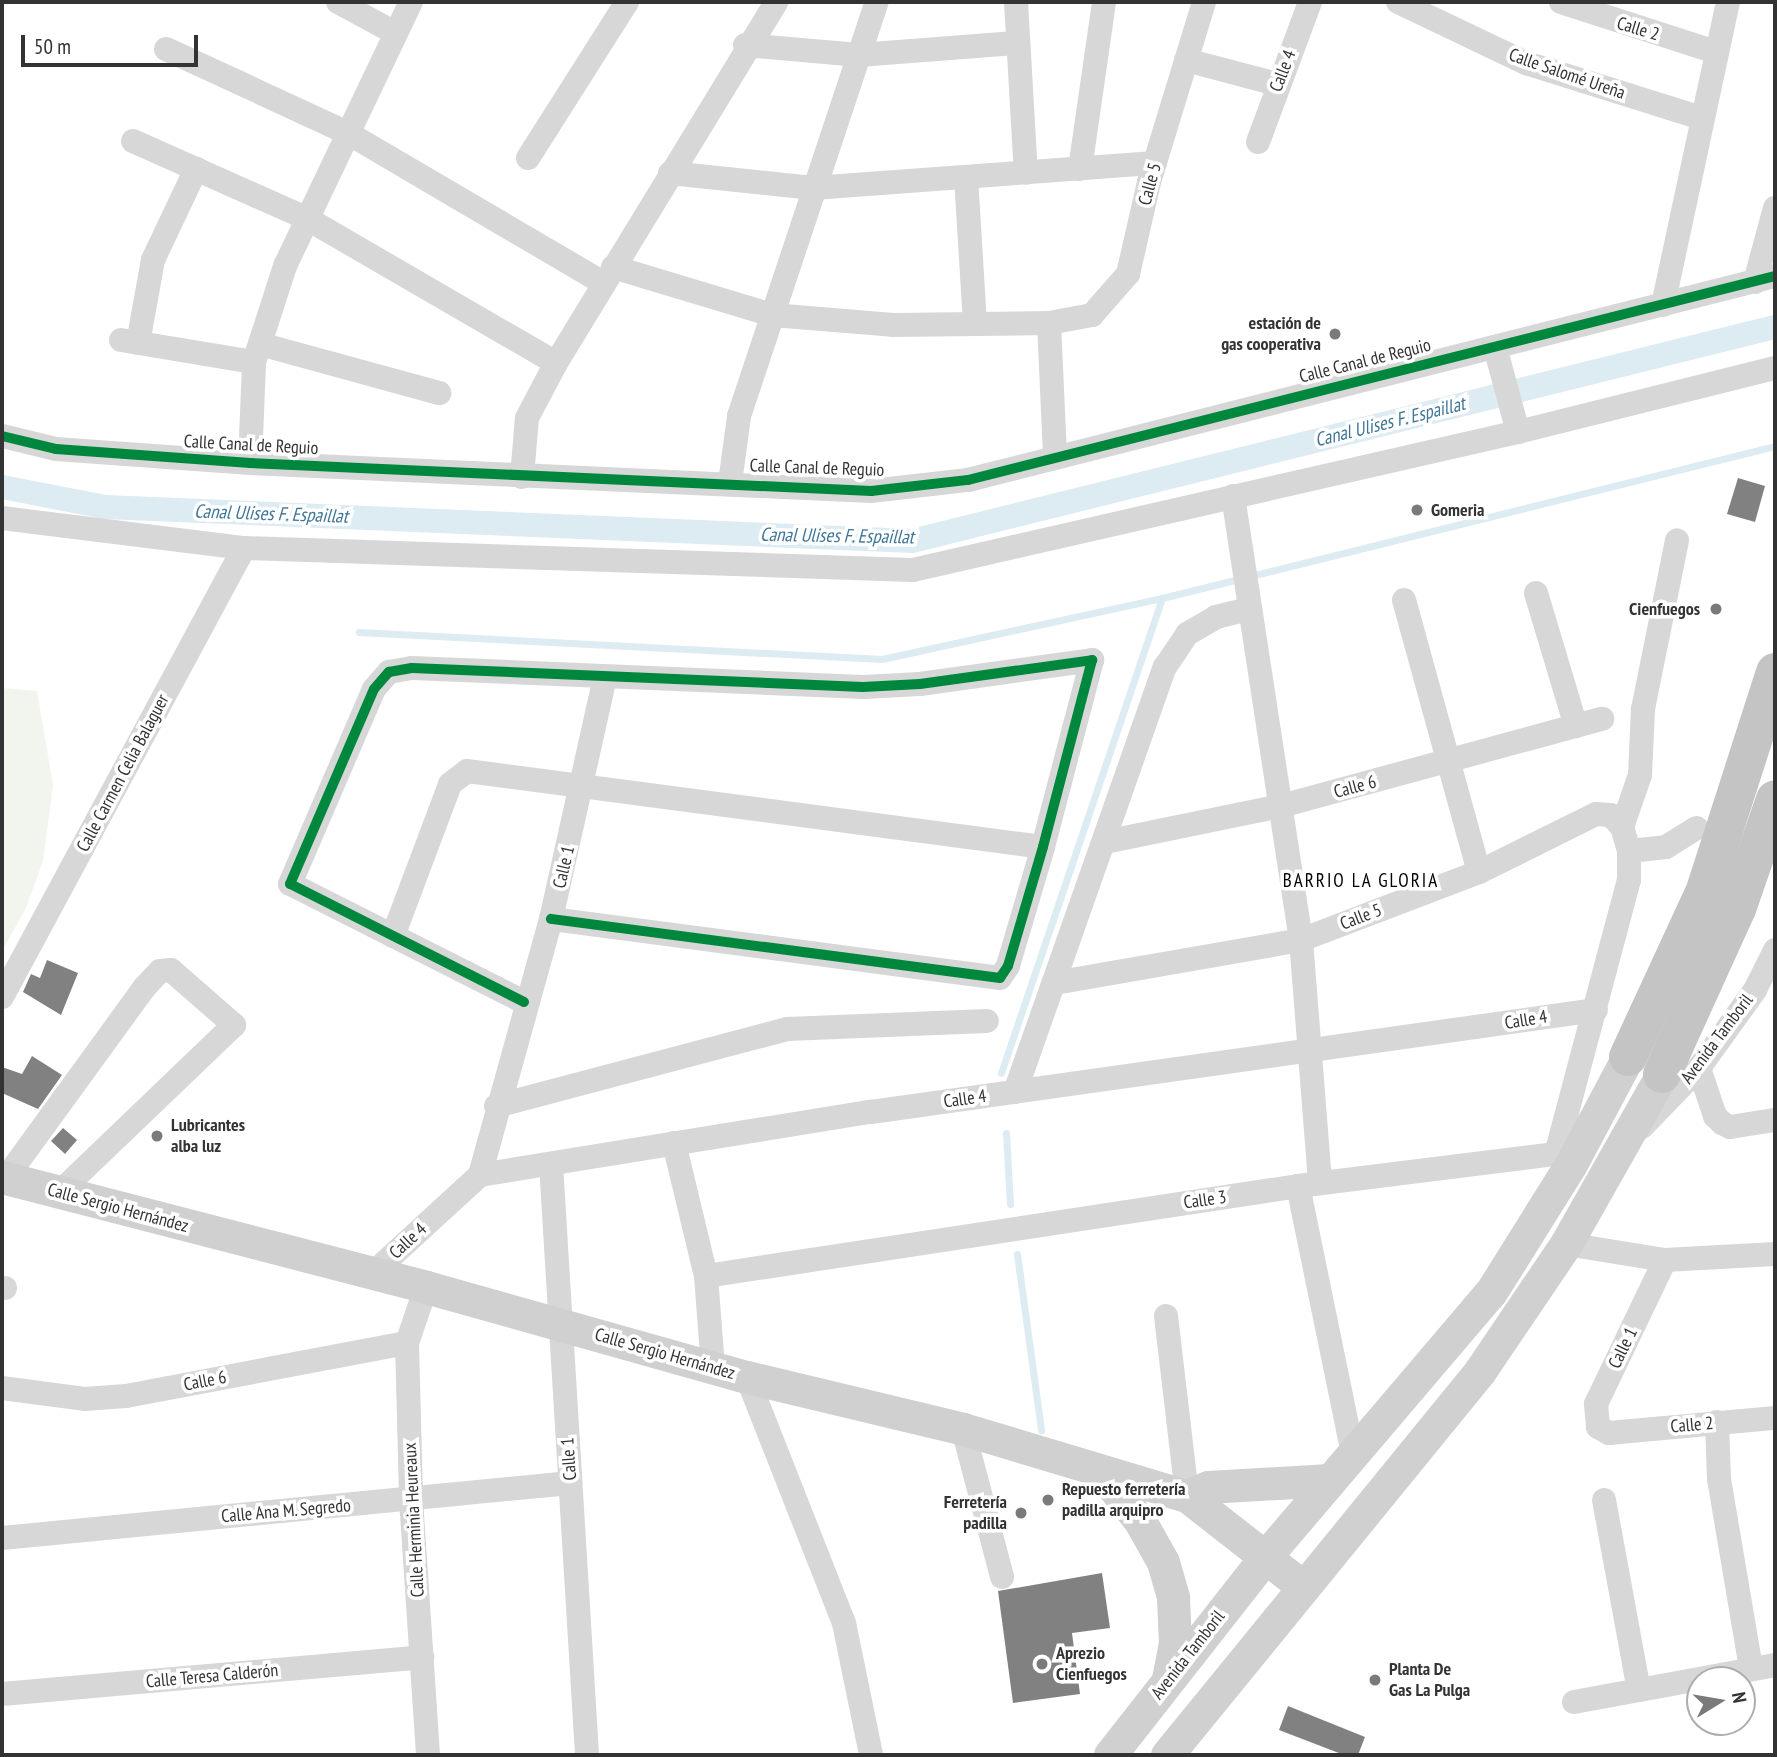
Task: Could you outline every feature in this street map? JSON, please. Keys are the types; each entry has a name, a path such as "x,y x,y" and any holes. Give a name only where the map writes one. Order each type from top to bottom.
{"highway":[{"path":"1628,1057 1704,890 1775,673"},
{"path":"1681,1071 1775,800"}],"street":[{"path":"338,2 395,33"},
{"path":"250,463 257,353 285,266 346,132 411,2"},
{"path":"528,158 627,2"},
{"path":"522,477 527,418 556,363 745,45 776,2"},
{"path":"730,483 739,416 877,2"},
{"path":"1016,2 1016,43 1026,173"},
{"path":"1080,169 1104,2"},
{"name":"Calle 5","path":"166,49 346,132 608,275 772,314 893,325 1049,323 1092,315 1128,274 1155,163 1204,2"},
{"name":"Calle 4","path":"1258,142 1277,84 1310,2"},
{"name":"Calle Salomé Ureña","path":"1398,2 1431,9 1526,63 1700,118"},
{"name":"Calle 2","path":"1561,2 1716,52"},
{"path":"1664,305 1700,118 1728,2"},
{"path":"745,45 859,55 1016,43"},
{"path":"1186,60 1277,84"},
{"path":"133,141 306,218 556,363"},
{"path":"670,173 813,188 1155,163"},
{"path":"196,169 153,260 130,341 257,353 439,393"},
{"path":"966,177 975,324"},
{"path":"1765,279 1775,208"},
{"name":"Calle Canal de Reguio","path":"2,436 56,449 250,463 871,491 968,480 1055,456 1497,354 1664,305 1765,279"},
{"path":"1049,323 1055,456"},
{"path":"1497,354 1515,422"},
{"path":"2,518 244,548 913,570 1233,496 1515,422 1775,368"},
{"path":"1233,496 1301,940 1309,1053 1309,1185 1353,1453"},
{"path":"1564,1159 1596,1010 1629,880 1626,839 1640,775 1643,709 1677,540"},
{"name":"Calle Carmen Celia Balaguer","path":"2,997 244,548"},
{"path":"1536,593 1576,726"},
{"path":"1015,1092 1165,667 1187,634 1248,599"},
{"path":"1404,600 1479,872"},
{"path":"524,1002 290,884 381,679 394,670 412,668 605,677 902,685 1090,659 1093,666 1007,972 997,979 551,919"},
{"name":"Calle 1","path":"480,1175 524,1002 551,919 605,677"},
{"name":"Calle 6","path":"1105,842 1281,806 1449,763 1602,719"},
{"path":"393,936 458,774 470,771 582,788 1043,847"},
{"name":"Calle 5","path":"1054,983 1301,940 1479,872 1595,814 1611,815 1626,839"},
{"path":"1626,839 1666,847 1696,828"},
{"name":"Avenida Tamboril","path":"1681,1071 1765,988 1775,950"},
{"path":"4,1177 144,988 160,971 169,969 234,1025 59,1194"},
{"name":"Calle 4","path":"372,1274 480,1175 1015,1092 1309,1053 1596,1010"},
{"path":"496,1106 787,1029 987,1021"},
{"name":"Avenida Tamboril","path":"1110,1755 1266,1556 1491,1292 1564,1159 1628,1057"},
{"path":"1167,1755 1302,1586 1480,1371 1566,1244 1619,1151 1681,1071 1722,1123 1730,1127 1775,1120"},
{"path":"674,1143 706,1276 713,1367"},
{"name":"Calle 3","path":"706,1276 1309,1185 1564,1159"},
{"name":"Calle 1","path":"551,1164 587,1755"},
{"name":"Calle Sergio Hernández","path":"4,1177 59,1194 426,1287 747,1377 963,1429 1103,1474 1187,1496 1302,1586"},
{"path":"1566,1244 1665,1260 1775,1254"},
{"name":"Calle 1","path":"1609,1433 1598,1427 1596,1404 1665,1260"},
{"name":"Calle Herminia Heureaux","path":"426,1287 407,1343 411,1499 428,1755"},
{"path":"1166,1316 1187,1496 1208,1487 1330,1480"},
{"name":"Calle 6","path":"2,1388 84,1399 125,1396 407,1343"},
{"path":"747,1377 845,1623 871,1755"},
{"name":"Calle 2","path":"1609,1433 1775,1418"},
{"path":"1574,1702 1763,1667 1718,1479 1717,1422"},
{"path":"963,1429 1002,1577"},
{"path":"1103,1474 1140,1521 1163,1562 1172,1598 1175,1643 1167,1683"},
{"name":"Calle Ana M. Segredo","path":"2,1538 570,1483"},
{"path":"1604,1500 1639,1690"},
{"name":"Calle Teresa Calderón","path":"2,1694 422,1657"}],"shaded area":[{"path":"2,688 37,691 53,785 43,861 25,910 2,951"}],"building":[{"path":"1738,478 1765,486 1755,522 1727,514"},
{"path":"47,960 78,973 61,1015 23,992 31,974 40,978"},
{"path":"32,1056 62,1075 38,1109 2,1093 2,1067 22,1074"},
{"path":"63,1128 77,1140 65,1154 51,1141"},
{"name":"Aprezio Cienfuegos","path":"1102,1573 1110,1628 1072,1633 1080,1694 1013,1703 998,1591"},
{"path":"1288,1706 1365,1737 1358,1755 1344,1755 1279,1730"}],"waterway":[{"name":"Canal Ulises F. Espaillat","path":"2,487 105,507 912,541 1775,327"},
{"path":"359,632 882,659 1162,598 1775,446"},
{"path":"1001,1073 1162,598"},
{"path":"1006,1133 1010,1204"},
{"path":"1017,1254 1041,1430"}],"cycle path":[{"path":"2,436 56,449 250,463 871,491 968,480 1775,276"},
{"path":"524,1002 290,884 374,689 389,672 412,668 863,687 920,684 1092,660 1043,847 1008,966 1000,978 551,919"}],"place":[{"name":"estación de gas cooperativa","path":"1335,334"},
{"name":"Gomeria","path":"1417,510"},
{"name":"Cienfuegos","path":"1716,609"},
{"name":"Lubricantes alba luz","path":"157,1136"},
{"name":"Repuesto ferretería padilla arquipro","path":"1048,1500"},
{"name":"Ferretería padilla","path":"1021,1513"},
{"name":"Aprezio Cienfuegos","path":"1042,1664"},
{"name":"Planta De Gas La Pulga","path":"1375,1680"}],"district":[{"name":"BARRIO LA GLORIA","path":"1361,881"}]}
